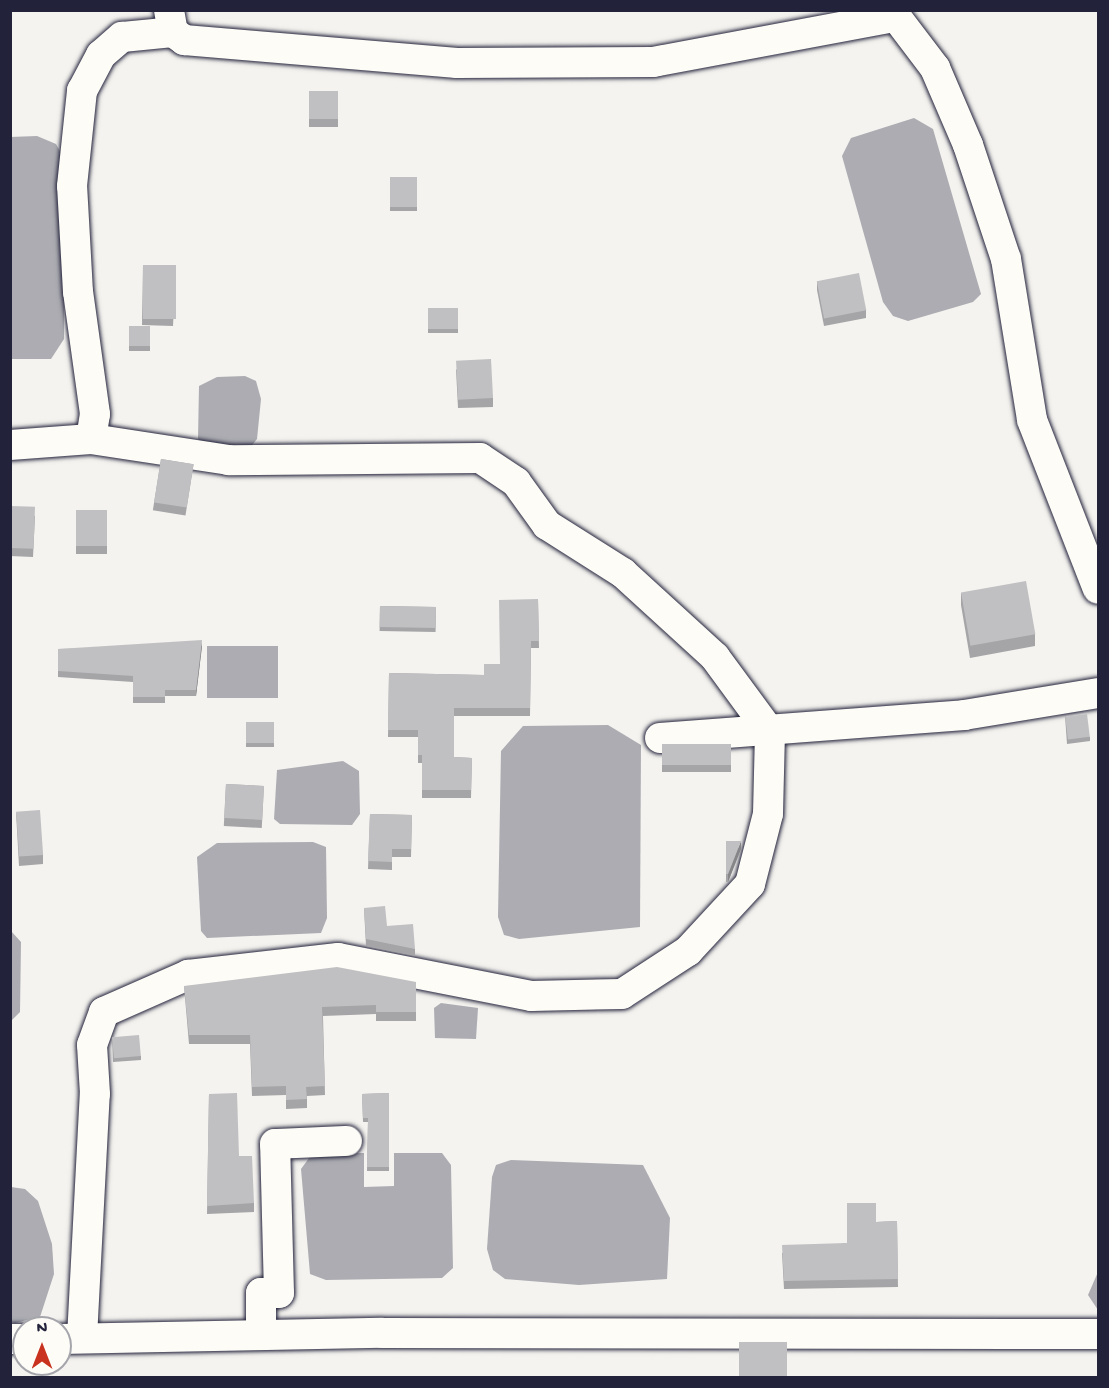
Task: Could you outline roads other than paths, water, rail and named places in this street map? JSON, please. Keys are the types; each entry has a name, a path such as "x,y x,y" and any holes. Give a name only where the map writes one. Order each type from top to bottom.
{"street":[{"path":"91,439 95,414 78,292 72,186 82,92 101,56 122,37 171,21 184,40 457,63 653,62 892,14 935,68 968,145 1006,259 1032,420 1098,589"},
{"path":"10,445 91,439 229,460 480,458 516,482 547,525 623,573 715,657 770,732 768,814 750,884 688,951 622,993 531,996 338,958 188,975 104,1012 92,1045 95,1094 72,1328"},
{"path":"660,738 770,732 964,715 1098,693"},
{"path":"261,1335 261,1293 279,1293 275,1144 347,1142"},
{"path":"72,1338 261,1335 1098,1334"}]}
